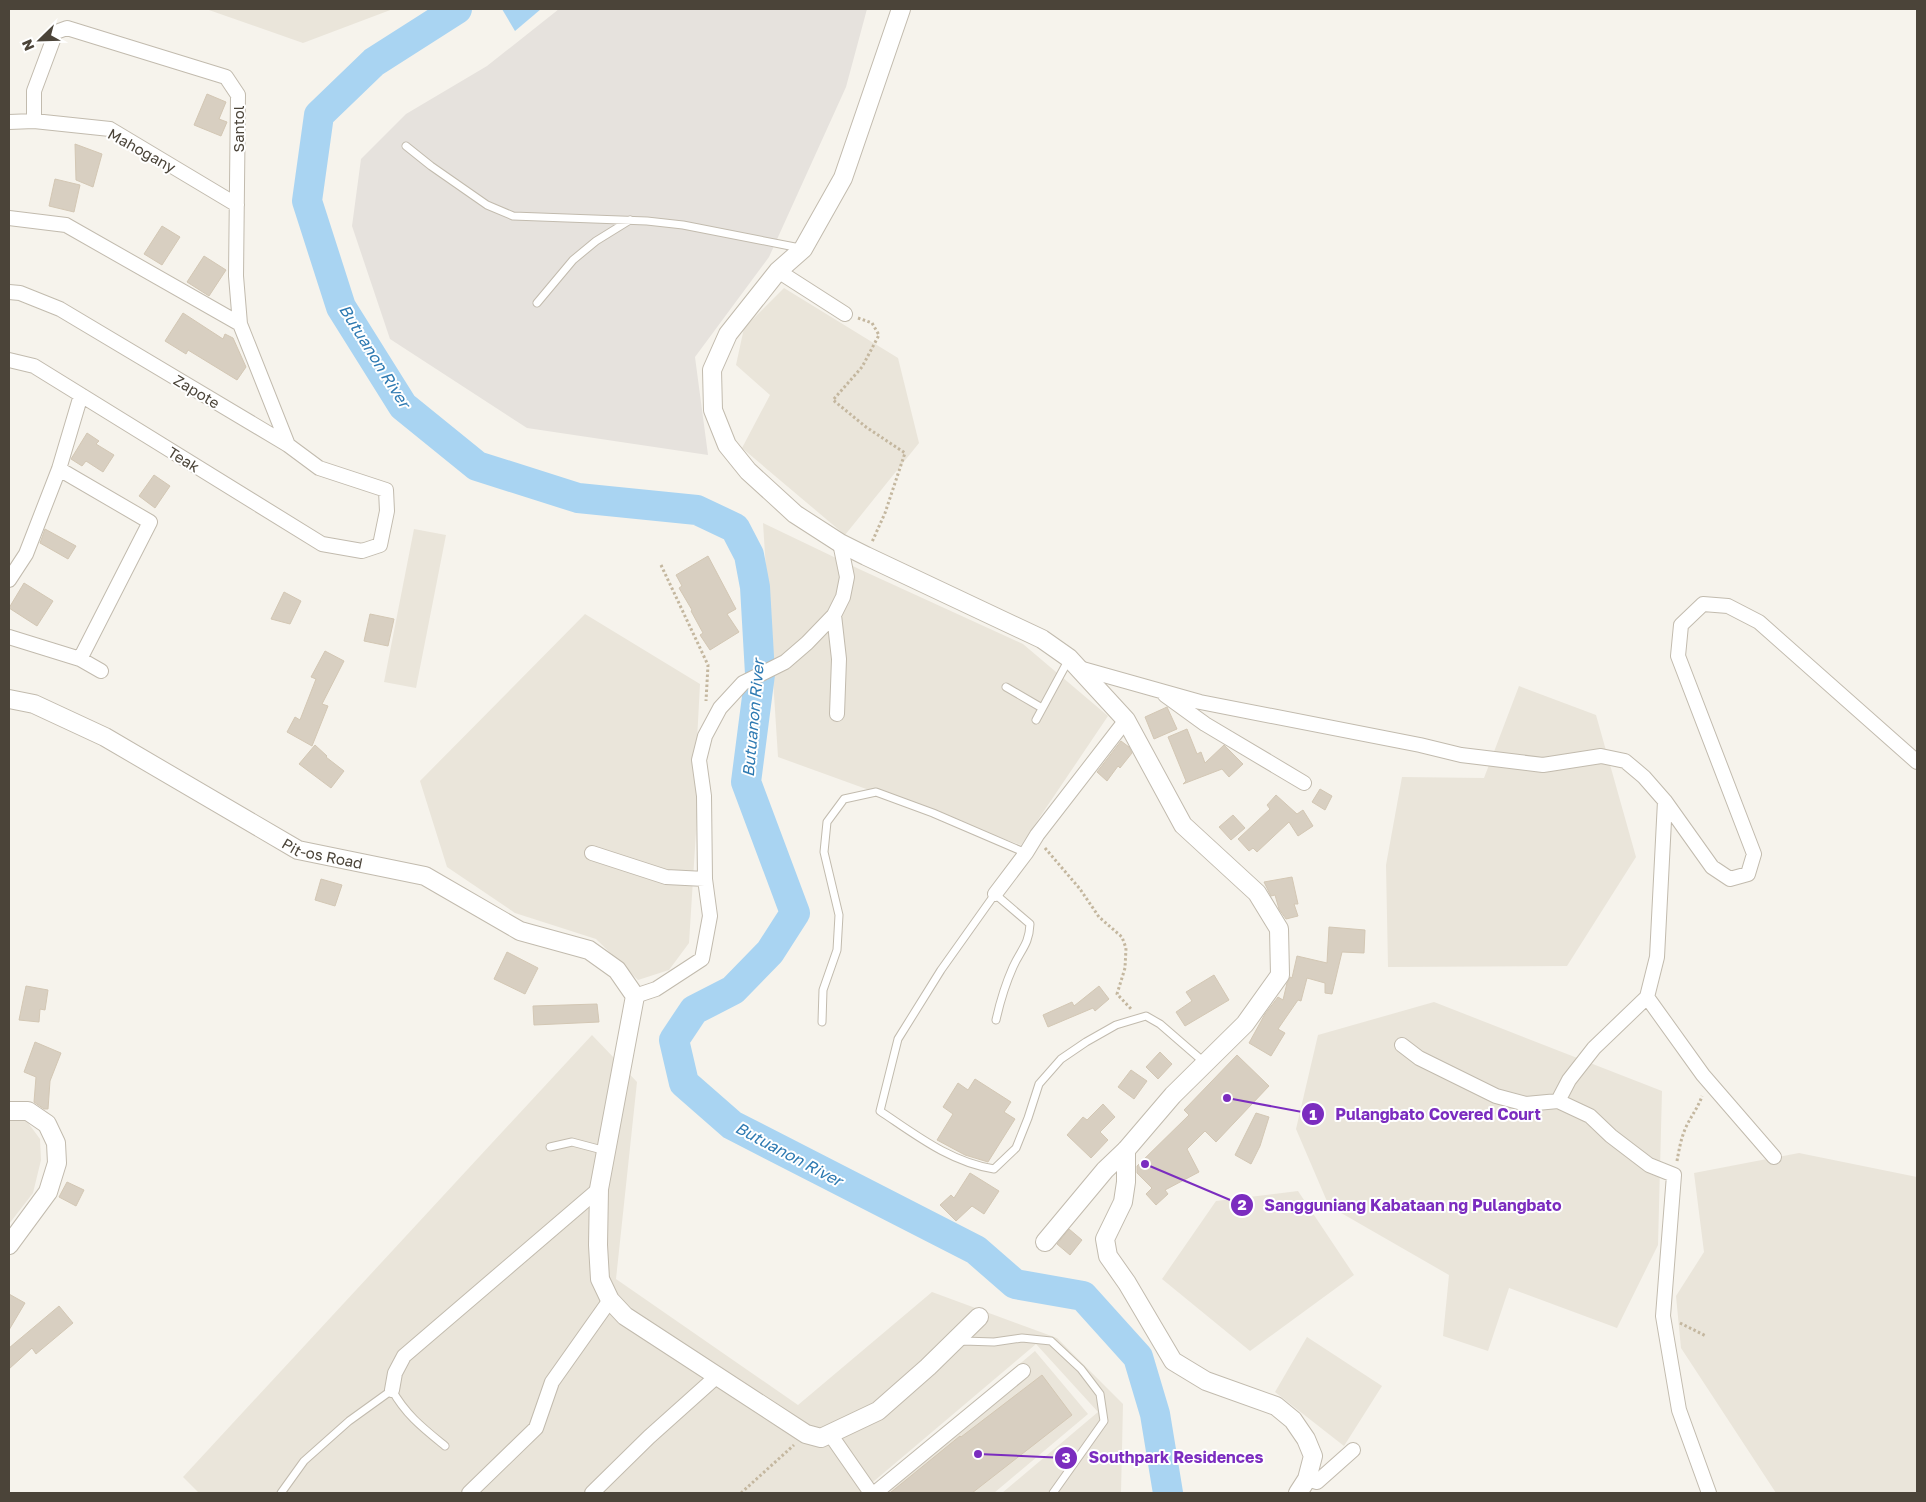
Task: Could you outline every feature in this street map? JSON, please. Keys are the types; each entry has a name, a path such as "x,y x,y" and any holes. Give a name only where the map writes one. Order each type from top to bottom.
{"street":[{"path":"901,9 843,178 803,249 778,271 728,334 712,370 712,410 727,445 748,471 795,514 840,543 1042,639 1074,663 1126,720 1183,826 1257,893 1279,929 1280,975 1245,1024 1173,1095 1126,1150 1104,1170 1046,1242"},
{"name":"Santol","path":"34,121 34,91 56,32 67,28 226,77 238,95 236,276 240,324 288,445"},
{"name":"Mahogany","path":"9,122 34,121 110,129 237,205"},
{"path":"9,218 66,225 240,324"},
{"path":"778,271 845,314"},
{"name":"Zapote","path":"9,292 20,293 60,309 288,445 319,468 386,490"},
{"name":"Teak","path":"9,360 34,366 322,544 362,551 380,545 387,511 386,490"},
{"path":"9,580 26,554 59,469 81,396"},
{"path":"59,469 150,522 80,659"},
{"path":"840,543 847,577 843,597 834,615 807,643 785,662 743,683 720,708 705,736 699,760 704,796 705,879 710,916 702,959 656,989 635,996 599,1188 598,1245 600,1279 610,1300 625,1316 806,1434 821,1438 878,1411 951,1346 979,1317"},
{"path":"1074,663 1200,702 1420,745 1461,755 1543,765 1601,756 1626,761 1644,777 1665,801 1712,866 1730,879 1748,874 1754,854 1678,656 1681,625 1703,604 1728,606 1759,622 1917,762"},
{"path":"834,615 839,659 837,714"},
{"path":"9,637 80,659 101,671"},
{"path":"1161,691 1205,724 1304,783"},
{"name":"Pit-os Road","path":"9,699 34,704 105,738 298,850 425,876 520,931 589,950 617,970 635,996"},
{"path":"995,894 1037,835 1126,720"},
{"path":"1558,1101 1569,1080 1594,1048 1647,997 1657,957 1665,801"},
{"path":"592,853 666,877 705,879"},
{"path":"1647,997 1703,1075 1774,1157"},
{"path":"1402,1045 1419,1058 1496,1096 1526,1104 1558,1101 1590,1116 1611,1136 1648,1165 1674,1175 1664,1316 1679,1410 1709,1493"},
{"path":"9,1111 28,1111 47,1124 56,1143 57,1163 48,1192 9,1245"},
{"path":"1126,1150 1126,1182 1123,1202 1105,1239 1108,1256 1127,1283 1173,1361 1206,1381 1276,1406 1294,1420 1306,1439 1313,1456 1302,1486"},
{"path":"392,1390 395,1373 404,1356 599,1188"},
{"path":"469,1493 536,1428 552,1382 610,1300"},
{"path":"875,1493 1023,1371"},
{"path":"592,1493 649,1437 716,1377"},
{"path":"830,1434 871,1493"},
{"path":"1302,1486 1317,1482 1353,1450"}],"lane":[{"path":"406,146 487,205 512,216 630,220 683,226 803,249"},
{"path":"537,303 573,260 596,241 630,220"},
{"path":"1036,720 1042,708 1074,663"},
{"path":"1006,687 1042,708"},
{"path":"822,1022 823,990 837,950 839,915 824,852 827,822 844,799 876,792 933,813 1026,853"},
{"path":"996,1020 1001,995 1013,966 1029,939 1030,924 995,894 941,970 898,1040 880,1111 941,1151 975,1166 994,1169 1016,1148 1039,1084 1061,1059 1116,1024 1146,1016 1160,1024 1205,1063"},
{"path":"550,1147 572,1142 606,1152"},
{"path":"951,1346 963,1340 994,1342 1022,1338 1051,1341 1081,1369 1100,1394 1104,1420 1053,1493"},
{"path":"281,1493 304,1461 349,1421 392,1390 416,1423 445,1446"}],"path":[{"path":"845,314 872,323 880,335 862,367 833,400 866,427 905,453 885,513 866,556"},
{"path":"661,564 708,665 706,709"},
{"path":"1037,835 1099,917 1122,937 1126,948 1125,968 1117,994 1139,1018"},
{"path":"1674,1175 1681,1142 1687,1126 1696,1112 1704,1090 1703,1075"},
{"path":"1664,1316 1706,1336"},
{"path":"741,1493 806,1434"}],"shaded area":[{"path":"206,9 393,9 303,43"},
{"path":"559,9 867,9 846,87 769,257 695,357 708,455 527,428 390,339 352,226 361,159 406,114 487,66"},
{"path":"784,288 898,358 919,443 845,535 742,448 770,395 736,365 744,328"},
{"path":"763,523 1023,644 1108,716 1021,845 778,757"},
{"path":"414,529 446,535 416,688 384,682"},
{"path":"585,614 700,684 696,759 698,800 689,943 669,970 638,980 596,939 515,913 447,867 420,781"},
{"path":"1519,686 1596,715 1636,857 1567,966 1388,967 1386,865 1402,777 1484,778"},
{"path":"1434,1002 1662,1091 1658,1245 1617,1328 1509,1288 1488,1351 1443,1336 1449,1275 1329,1206 1296,1129 1318,1035"},
{"path":"592,1035 637,1082 616,1279 798,1405 932,1292 1057,1338 1123,1404 1121,1493 1002,1493 1098,1412 1036,1344 860,1493 199,1493 183,1477"},
{"path":"9,1119 26,1120 40,1139 41,1160 33,1193 9,1224"},
{"path":"1799,1153 1917,1177 1917,1493 1776,1493 1681,1348 1676,1296 1704,1252 1694,1173"},
{"path":"1298,1191 1354,1275 1250,1351 1162,1279 1216,1201"},
{"path":"1307,1337 1382,1386 1344,1446 1275,1392"},
{"path":"1035,1351 1088,1414 994,1493 867,1493"}],"water":[{"path":"502,9 541,9 515,31"}],"building":[{"path":"207,94 226,102 219,119 227,122 221,136 194,125"},
{"path":"75,144 102,154 93,187 76,180"},
{"path":"55,179 80,185 74,212 49,206"},
{"path":"162,226 180,237 162,265 144,254"},
{"path":"204,256 226,270 209,296 187,282"},
{"path":"183,313 223,339 225,334 233,338 246,367 237,380 188,350 186,354 165,341"},
{"path":"87,433 99,441 96,444 114,455 103,472 86,461 82,466 71,459"},
{"path":"154,475 170,486 155,508 139,496"},
{"path":"45,529 76,546 68,559 40,543"},
{"path":"708,556 736,609 727,614 739,632 710,650 700,635 703,633 679,588 682,586 676,575"},
{"path":"24,583 53,601 37,626 9,608"},
{"path":"284,592 301,601 290,624 271,619"},
{"path":"370,614 394,619 388,646 364,641"},
{"path":"325,651 344,661 322,704 328,706 312,746 287,732 295,717 300,720 316,679 311,677"},
{"path":"1167,707 1177,729 1154,739 1145,717"},
{"path":"1187,729 1197,754 1201,752 1205,763 1224,745 1243,764 1229,777 1222,769 1183,784 1186,781 1168,737"},
{"path":"1121,741 1129,747 1132,753 1120,768 1118,766 1107,781 1097,772"},
{"path":"315,745 326,757 344,771 331,788 299,764"},
{"path":"1320,789 1332,796 1325,810 1312,802"},
{"path":"1276,795 1297,814 1303,810 1313,826 1298,836 1289,822 1257,852 1253,848 1249,851 1238,839 1270,809 1267,805"},
{"path":"1233,815 1245,828 1231,840 1219,827"},
{"path":"1292,877 1298,904 1294,904 1298,916 1286,919 1279,909 1275,895 1271,896 1264,882"},
{"path":"321,879 342,885 335,906 315,900"},
{"path":"1329,927 1365,930 1364,953 1342,952 1332,994 1325,993 1325,983 1307,978 1301,1001 1298,1000 1278,1029 1285,1033 1271,1056 1249,1043 1265,1014 1278,997 1283,1000 1287,983 1290,977 1292,978 1297,956 1327,963"},
{"path":"507,952 538,968 525,994 494,979"},
{"path":"1214,975 1229,1000 1185,1026 1176,1012 1192,1001 1186,992"},
{"path":"26,986 48,990 45,1010 40,1009 39,1022 19,1020"},
{"path":"1099,986 1109,999 1095,1011 1093,1008 1048,1027 1043,1015 1072,1002 1074,1006"},
{"path":"597,1004 599,1022 534,1025 533,1006"},
{"path":"35,1042 61,1053 50,1081 48,1109 44,1109 34,1102 36,1077 24,1072"},
{"path":"1160,1052 1172,1064 1158,1079 1146,1067"},
{"path":"1237,1055 1269,1086 1216,1142 1205,1131 1187,1149 1199,1172 1165,1190 1168,1194 1156,1205 1146,1194 1152,1188 1137,1173 1137,1166 1189,1115 1184,1110"},
{"path":"1131,1070 1147,1081 1134,1099 1118,1087"},
{"path":"975,1079 1011,1102 1004,1112 1015,1119 988,1162 965,1155 937,1140 953,1114 943,1107 958,1083 968,1090"},
{"path":"1103,1104 1115,1117 1100,1132 1108,1140 1091,1158 1067,1135 1083,1117 1087,1120"},
{"path":"1256,1113 1269,1117 1260,1146 1251,1164 1235,1155"},
{"path":"970,1173 999,1191 984,1214 972,1206 956,1221 940,1205 951,1195 954,1198"},
{"path":"67,1182 84,1190 76,1206 59,1197"},
{"path":"1069,1229 1082,1240 1070,1255 1057,1244"},
{"path":"9,1294 25,1303 9,1330"},
{"path":"59,1306 73,1323 36,1354 32,1348 9,1369 9,1348"},
{"path":"1042,1375 1072,1415 972,1493 890,1493 960,1436"}],"waterway":[{"name":"Butuanon River","path":"457,9 374,62 319,115 307,201 341,307 403,406 477,466 578,498 697,510 735,528 749,555 755,587 760,674 746,782 795,913 770,952 733,990 694,1010 674,1040 684,1083 732,1125 976,1250 1015,1284 1083,1296 1138,1357 1155,1414 1168,1493"}],"place":[{"name":"Pulangbato Covered Court","path":"1227,1098"},
{"name":"Sangguniang Kabataan ng Pulangbato","path":"1145,1164"},
{"name":"Southpark Residences","path":"978,1454"}]}
